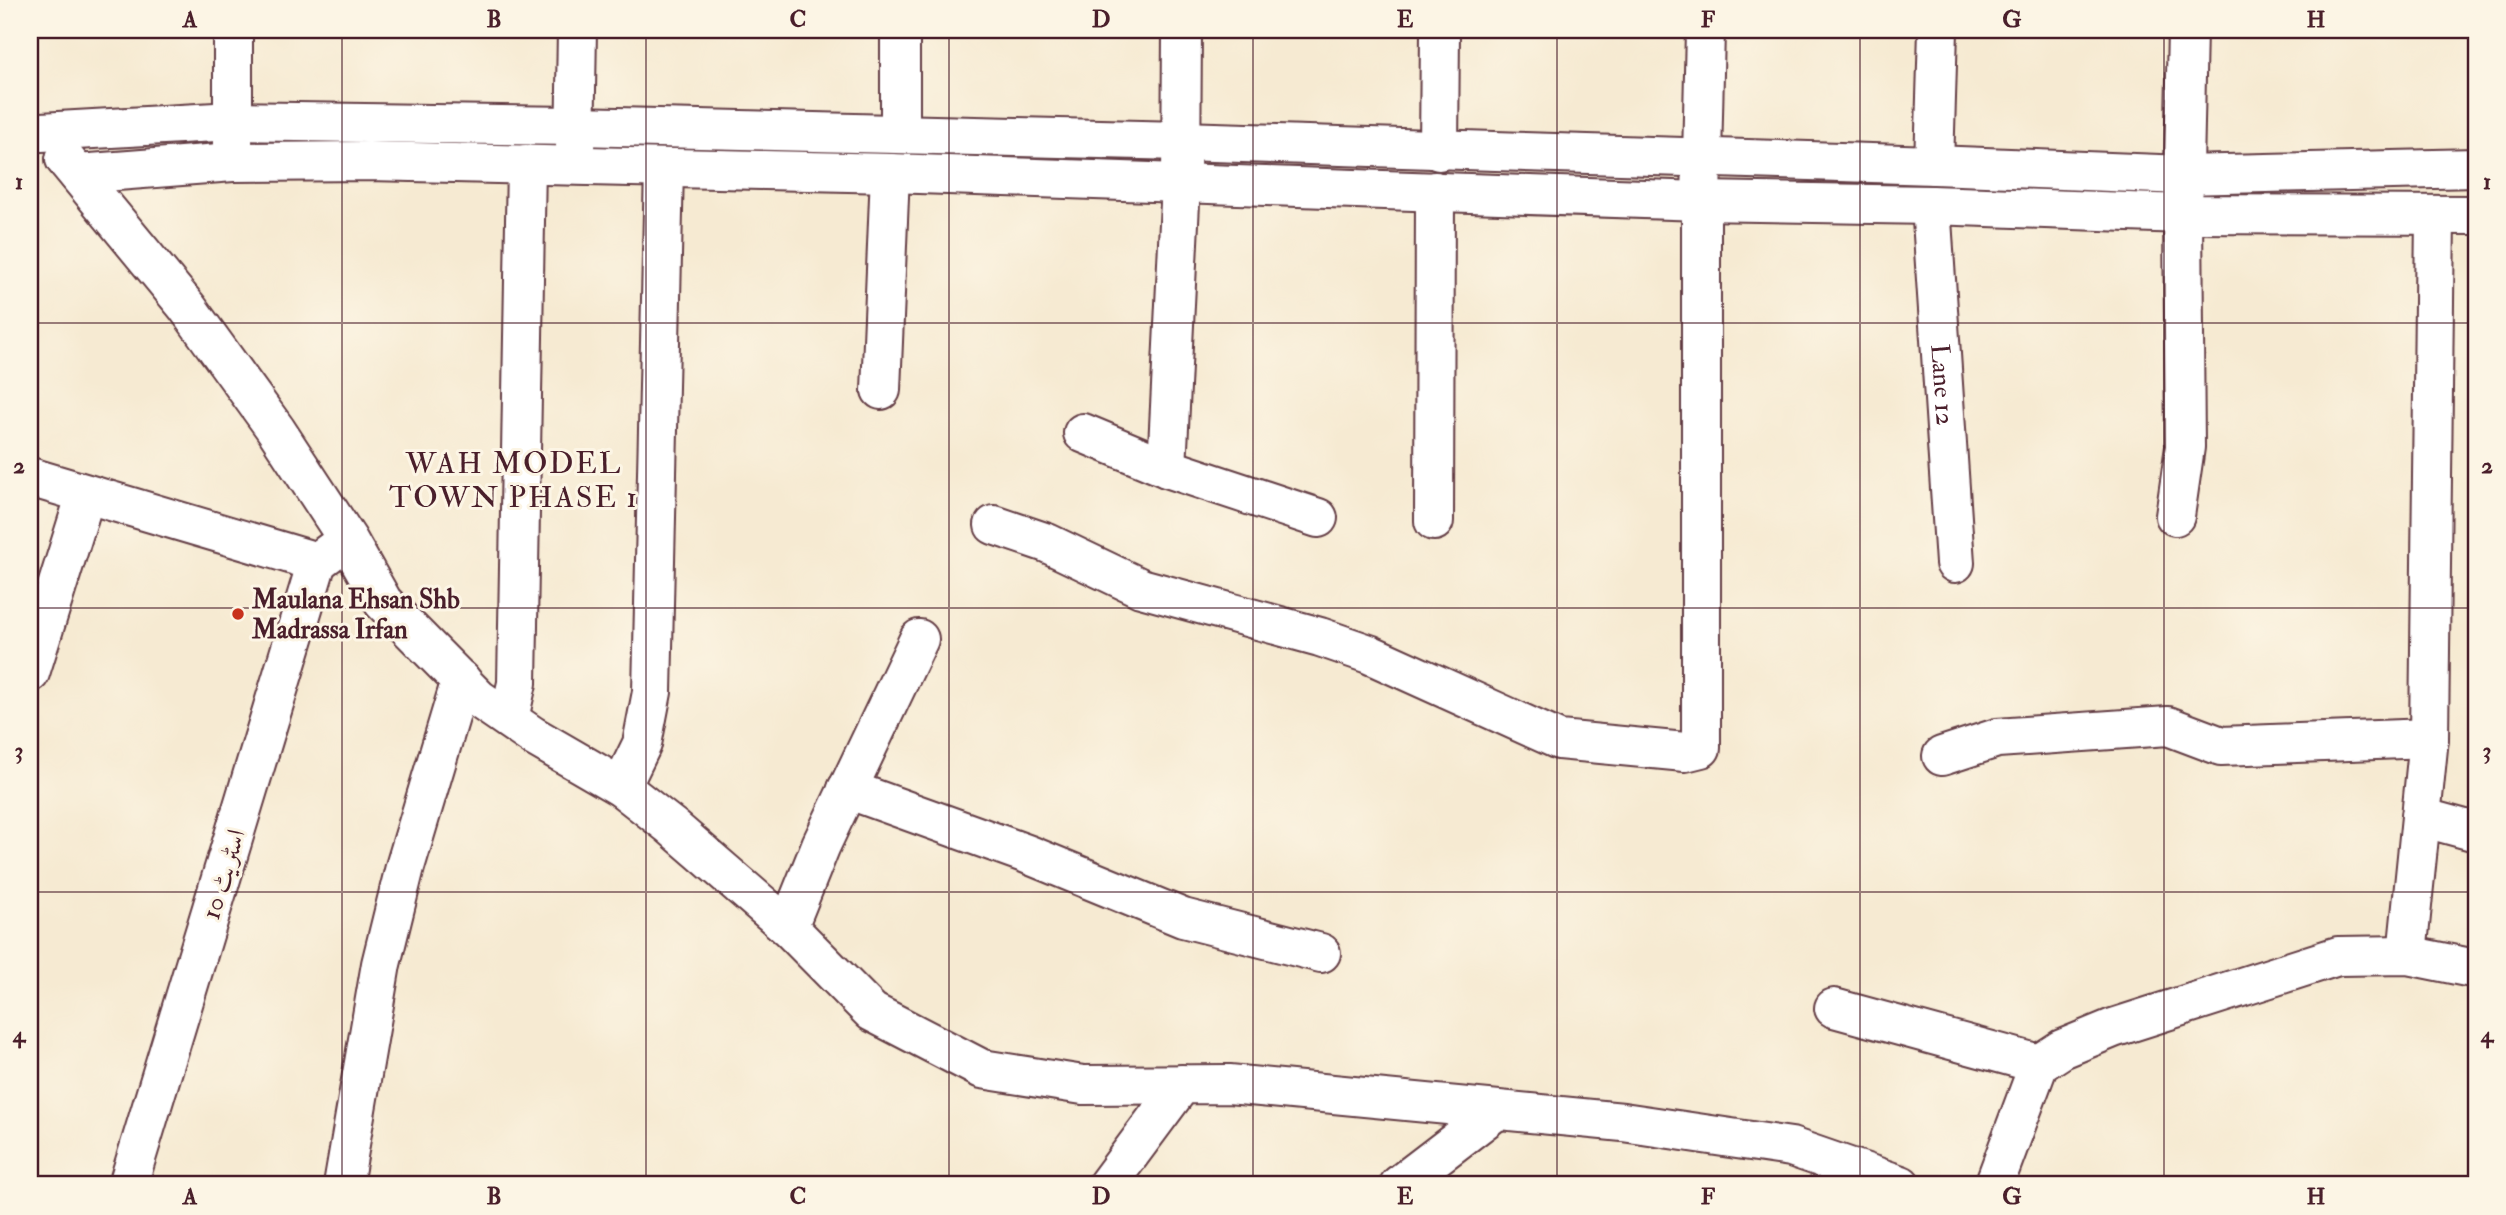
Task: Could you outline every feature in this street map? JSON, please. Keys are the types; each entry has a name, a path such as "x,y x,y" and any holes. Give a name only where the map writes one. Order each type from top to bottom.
{"street":[{"path":"233,30 233,162"},
{"path":"575,166 577,30"},
{"path":"900,30 900,133"},
{"path":"1167,468 1181,182 1182,30"},
{"path":"1439,151 1440,30"},
{"path":"994,525 1047,543 1141,589 1369,654 1559,740 1685,752 1701,748 1701,201 1705,30"},
{"path":"1934,165 1938,30"},
{"path":"2175,516 2185,447 2183,214 2187,30"},
{"path":"35,126 233,121 900,133 2184,175 2476,168"},
{"path":"35,126 187,307 276,430 348,540 383,602 479,699 533,736 621,788 671,825 788,927 872,1012 982,1069 1083,1085 1229,1084 1623,1122 1791,1147 1901,1185"},
{"path":"78,174 233,162 369,161 890,173 1701,201 1931,205 2183,214 2476,215"},
{"path":"509,719 517,683 526,164"},
{"path":"621,788 642,744 652,692 664,168"},
{"path":"881,390 890,173"},
{"path":"1434,521 1435,191"},
{"name":"Lane 12","path":"1931,205 1955,564"},
{"path":"2407,955 2429,738 2435,215"},
{"path":"1083,433 1167,468 1318,518"},
{"path":"30,477 317,562 348,540"},
{"path":"30,673 86,494"},
{"name":"اسٹریٹ 10","path":"128,1185 317,562"},
{"path":"788,927 821,845 919,639"},
{"path":"342,1185 381,964 405,867 461,680"},
{"path":"1942,756 1997,738 2168,726 2221,746 2429,738"},
{"path":"847,789 1027,854 1183,918 1321,953"},
{"path":"2421,817 2476,832"},
{"path":"1994,1185 2039,1064 2062,1049 2113,1028 2338,956 2407,955 2476,969"},
{"path":"1834,1008 2039,1064"},
{"path":"1107,1185 1182,1084"},
{"path":"1399,1185 1497,1110"}],"place":[{"name":"Maulana Ehsan Shb Madrassa Irfan","path":"238,614"}],"district":[{"name":"WAH MODEL TOWN PHASE 1","path":"514,480"}]}
